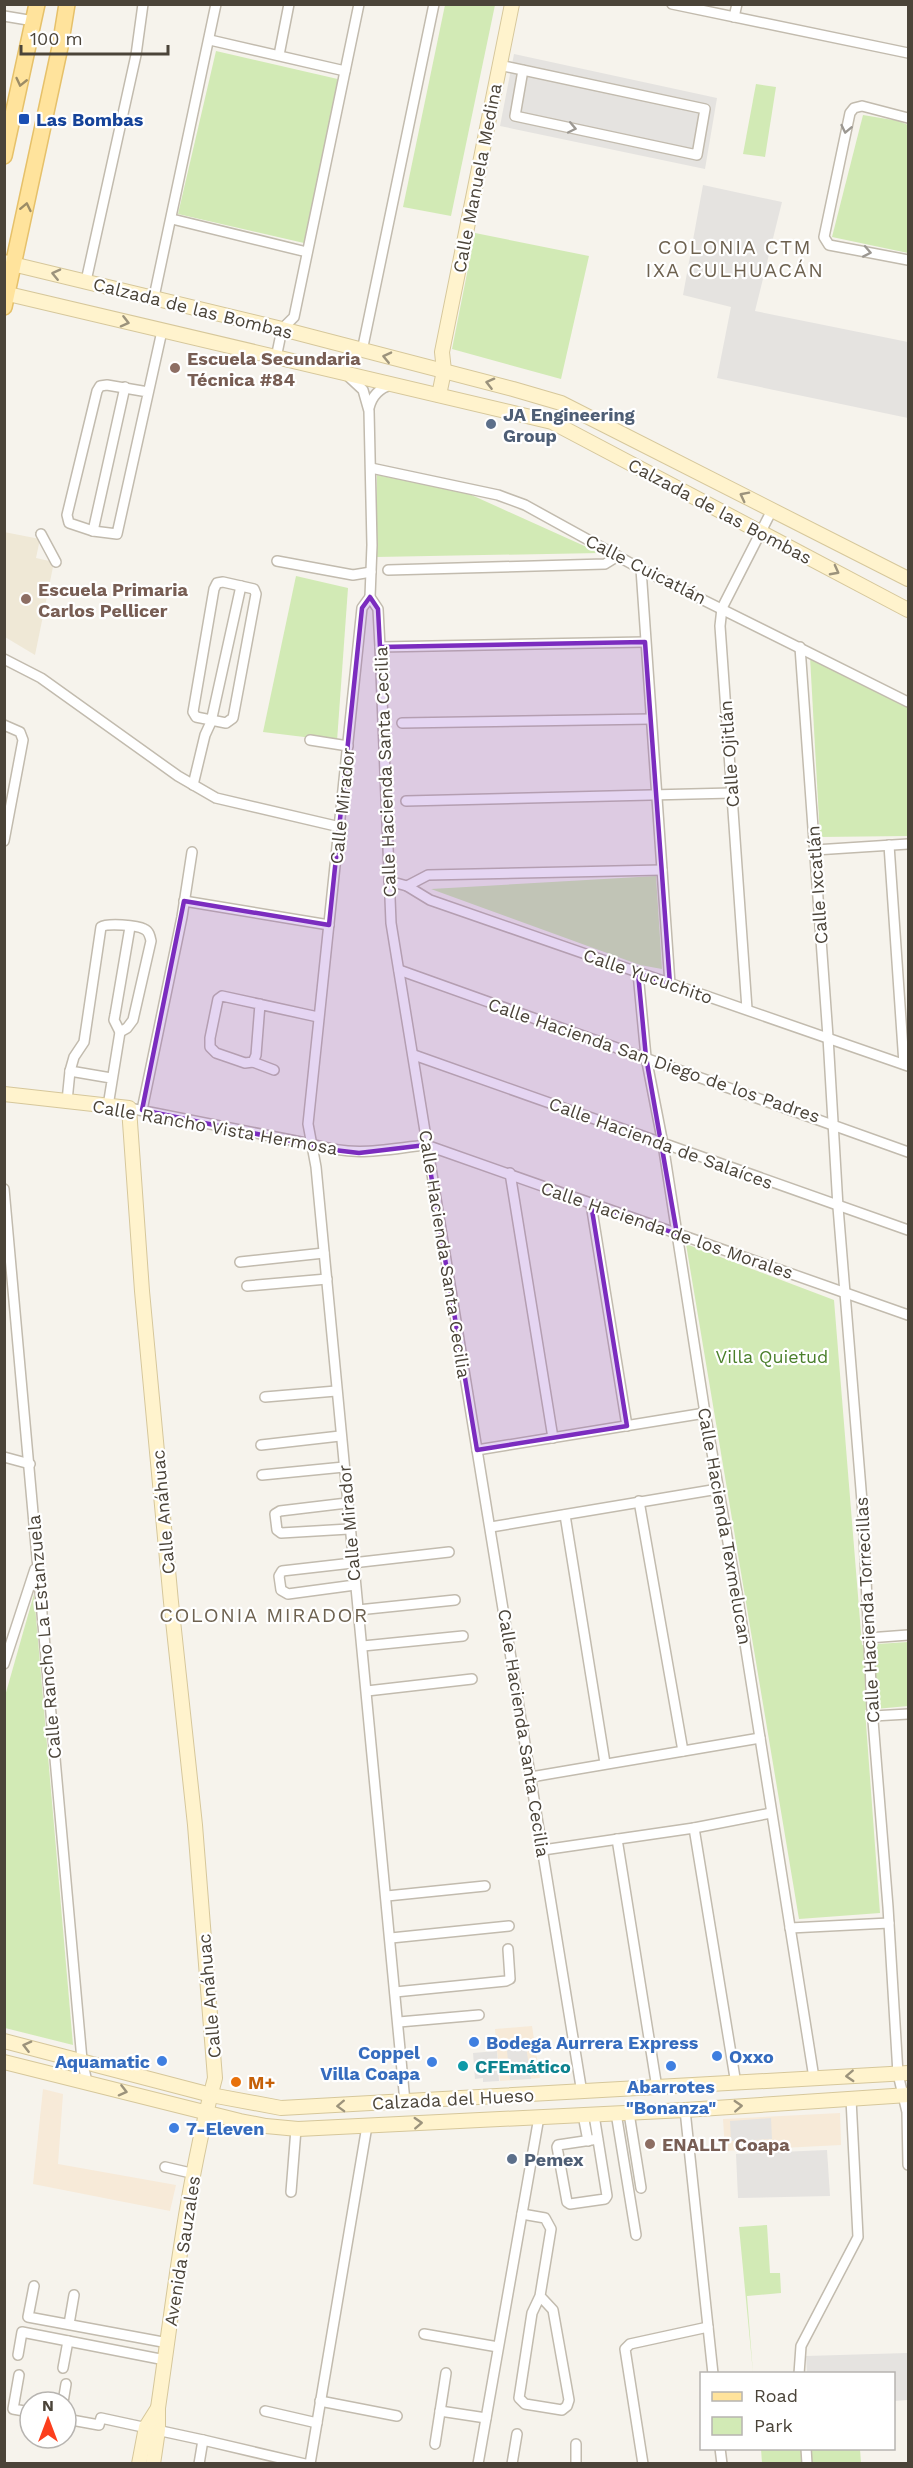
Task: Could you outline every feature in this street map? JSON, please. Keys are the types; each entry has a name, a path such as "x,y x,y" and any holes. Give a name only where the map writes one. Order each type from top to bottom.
{"main road":[{"path":"4,156 37,4"},
{"path":"6,298 9,263 60,47 67,4"},
{"name":"Calle Manuela Medina","path":"439,395 444,371 442,352 512,4"},
{"name":"Calzada de las Bombas","path":"9,263 282,329 561,403 909,579"},
{"name":"Calzada de las Bombas","path":"6,298 508,410 552,422 909,610"},
{"path":"508,410 513,389"},
{"name":"Calle Rancho Vista Hermosa","path":"4,1094 135,1109"},
{"name":"Calle Anáhuac","path":"135,1109 142,1291 201,1898 215,2062 215,2078 211,2095"},
{"name":"Calzada del Hueso","path":"4,2041 211,2095 280,2108 903,2073"},
{"name":"Calzada del Hueso","path":"4,2062 266,2126 296,2128 685,2110 906,2096"},
{"name":"Avenida Sauzales","path":"140,2463 158,2408 195,2174 211,2095"},
{"name":"Avenida Sauzales","path":"152,2428 153,2463"}],"street":[{"path":"86,281 136,55 143,4"},
{"path":"154,297 216,4"},
{"path":"279,55 289,4"},
{"path":"276,358 282,329 294,317 359,4"},
{"path":"362,351 434,4"},
{"path":"672,4 909,53"},
{"path":"734,17 736,4"},
{"path":"4,16 34,21"},
{"path":"210,40 345,71"},
{"path":"499,65 523,70 705,109 697,155 515,116 523,70"},
{"path":"909,118 862,106 854,108 850,113 824,237 829,245 909,260"},
{"path":"172,219 307,252"},
{"path":"148,392 125,387 100,386 67,515 69,523 93,531 117,534 162,332"},
{"name":"Calle Hacienda Santa Cecilia","path":"343,373 363,390 369,411 370,597 378,609 391,923 582,2092"},
{"path":"369,411 376,394 384,387 394,385"},
{"path":"93,531 125,387"},
{"name":"Calle Cuicatlán","path":"371,468 498,495 525,505 641,569 909,702"},
{"name":"Calle Ojitlán","path":"747,1010 720,626 722,608 772,510"},
{"path":"40,534 56,562"},
{"path":"388,570 605,564 618,556"},
{"path":"277,561 353,575 371,572"},
{"path":"641,569 670,984"},
{"path":"223,582 254,589 256,594 233,718 225,723 211,722 196,717 193,712 214,589 217,583 223,582"},
{"path":"193,785 205,735 211,722 241,586"},
{"name":"Calle Mirador","path":"370,597 362,608 308,1124 316,1167 405,2102"},
{"path":"380,647 645,642"},
{"name":"Calle Ixcatlán","path":"800,647 828,1037 832,1124"},
{"path":"4,659 41,678 193,785 216,798 340,827"},
{"path":"402,723 651,719"},
{"path":"4,725 20,732 23,740 4,841"},
{"path":"310,741 348,746"},
{"path":"406,801 732,794"},
{"path":"815,850 909,844"},
{"path":"889,845 906,1065"},
{"path":"135,1109 182,917 192,852"},
{"path":"407,886 428,875 662,870"},
{"name":"Calle Yucuchito","path":"389,881 407,886 430,900 906,1065"},
{"path":"184,901 329,925"},
{"path":"67,1101 74,1057 84,1042 101,927 108,923 145,929 150,933 151,941 134,1020 128,1028 120,1032"},
{"path":"108,1106 120,1032 114,1020 130,927"},
{"name":"Calle Hacienda San Diego de los Padres","path":"399,970 909,1152"},
{"name":"Calle Hacienda Texmelucan","path":"638,973 646,1058 663,1144 705,1413 737,1593 814,2078"},
{"path":"274,1070 216,1053 210,1047 218,999 222,996 318,1017"},
{"path":"253,1062 256,1055 260,1004"},
{"name":"Calle Hacienda de Salaíces","path":"414,1055 837,1207 909,1230"},
{"path":"70,1071 111,1078"},
{"name":"Calle Rancho Vista Hermosa","path":"135,1109 334,1150 359,1153 426,1145"},
{"name":"Calle Hacienda Torrecillas","path":"832,1124 862,1514 873,1716 889,1923 906,2096 909,2165"},
{"name":"Calle Hacienda de los Morales","path":"426,1145 909,1315"},
{"path":"510,1173 553,1438"},
{"name":"Calle Rancho La Estanzuela","path":"5,1190 82,2060 87,2082"},
{"path":"591,1204 627,1426"},
{"path":"240,1262 324,1253"},
{"path":"247,1286 327,1279"},
{"path":"265,1397 336,1391"},
{"path":"477,1450 705,1413"},
{"path":"261,1444 340,1436"},
{"path":"4,1457 30,1464"},
{"path":"262,1476 344,1467"},
{"path":"491,1527 718,1489"},
{"path":"639,1501 683,1751"},
{"path":"347,1503 280,1511 275,1514 277,1530 281,1533 349,1529"},
{"path":"566,1515 605,1764"},
{"path":"355,1586 288,1594 282,1590 279,1576 282,1571 449,1552"},
{"path":"4,1664 37,1564"},
{"path":"358,1610 455,1600"},
{"path":"868,1638 909,1635"},
{"path":"363,1646 463,1636"},
{"path":"367,1692 472,1679"},
{"path":"873,1716 909,1714"},
{"path":"531,1777 760,1738"},
{"path":"543,1850 771,1813"},
{"path":"694,1827 736,2084"},
{"path":"617,1839 657,2088"},
{"path":"387,1896 485,1886"},
{"path":"790,1928 889,1923"},
{"path":"391,1938 509,1926"},
{"path":"395,1992 506,1981 510,1979 508,1948"},
{"path":"399,2022 479,2015"},
{"path":"799,2372 801,2346 858,2236 851,2099"},
{"path":"685,2110 713,2372"},
{"path":"622,2113 641,2188"},
{"path":"622,2113 636,2235"},
{"path":"589,2115 598,2139 607,2196 605,2199 570,2204 567,2202 557,2147 598,2139"},
{"path":"588,2141 589,2115"},
{"path":"478,2463 539,2117"},
{"path":"310,2463 367,2126"},
{"path":"291,2192 296,2128"},
{"path":"165,2167 195,2174"},
{"path":"522,2214 542,2217 550,2226 540,2296 532,2313 519,2398 525,2404 562,2410 567,2406 568,2400 553,2310 540,2296"},
{"path":"34,2286 28,2317 168,2343"},
{"path":"69,2324 74,2295"},
{"path":"643,2463 625,2349 630,2344 708,2327"},
{"path":"18,2355 22,2332 165,2360"},
{"path":"424,2334 498,2346"},
{"path":"63,2368 68,2341"},
{"path":"435,2444 446,2373"},
{"path":"18,2410 13,2409 19,2375"},
{"path":"65,2390 66,2384"},
{"path":"320,2401 397,2416"},
{"path":"265,2411 317,2423"},
{"path":"440,2411 486,2418"},
{"path":"78,2421 99,2425 101,2418 305,2463"},
{"path":"512,2463 517,2434"},
{"path":"199,2463 203,2440"},
{"path":"576,2444 576,2463"}],"highlighted area":[{"path":"370,597 378,609 380,647 645,642 670,984 638,973 646,1057 677,1234 591,1204 627,1426 477,1450 426,1145 359,1153 334,1150 142,1110 184,901 329,925 362,608"}],"shaded area":[{"path":"514,54 717,98 705,169 500,126"},
{"path":"703,185 782,202 755,311 908,342 908,418 717,378 731,307 683,295"},
{"name":"Escuela Primaria Carlos Pellicer","path":"4,532 40,539 36,558 54,562 35,655 5,637"},
{"path":"532,2026 540,2078 500,2081 495,2029"},
{"path":"525,2040 531,2079 510,2080 506,2041"},
{"path":"497,2051 499,2081 483,2082 483,2078 475,2079 473,2053"},
{"path":"43,2089 63,2094 58,2164 176,2185 170,2211 33,2184"},
{"path":"840,2113 841,2145 725,2151 723,2119"},
{"path":"771,2118 772,2139 731,2141 730,2121"},
{"path":"827,2150 830,2196 738,2198 736,2154"},
{"path":"907,2353 908,2400 895,2401 895,2372 807,2372 806,2356"}],"green space":[{"path":"445,5 495,5 451,216 403,207"},
{"path":"216,51 342,80 304,243 178,214"},
{"path":"756,84 776,87 765,157 743,154"},
{"path":"863,115 899,121 908,125 908,253 832,237"},
{"path":"475,233 589,256 561,379 452,349"},
{"path":"377,475 467,493 600,553 376,557"},
{"path":"296,576 348,588 337,741 263,732"},
{"path":"810,657 908,707 908,836 820,837"},
{"path":"656,876 662,969 640,965 431,889"},
{"name":"Villa Quietud","path":"686,1244 834,1300 862,1645 908,1642 908,1706 865,1710 880,1913 799,1919"},
{"path":"34,1594 73,2045 5,2028 5,1696"},
{"path":"767,2225 770,2273 780,2273 781,2293 747,2296 753,2372 753,2372 739,2227"},
{"path":"761,2450 860,2450 861,2463 762,2463"}],"place":[{"name":"Las Bombas","path":"24,119"},
{"name":"Escuela Secundaria Técnica #84","path":"175,368"},
{"name":"JA Engineering Group","path":"491,424"},
{"name":"Escuela Primaria Carlos Pellicer","path":"26,599"},
{"name":"Bodega Aurrera Express","path":"474,2042"},
{"name":"Oxxo","path":"717,2056"},
{"name":"Aquamatic","path":"162,2061"},
{"name":"Coppel Villa Coapa","path":"432,2062"},
{"name":"CFEmático","path":"463,2066"},
{"name":"Abarrotes \"Bonanza\"","path":"671,2066"},
{"name":"M+","path":"236,2082"},
{"name":"7-Eleven","path":"174,2128"},
{"name":"ENALLT Coapa","path":"650,2144"},
{"name":"Pemex","path":"512,2159"}],"district":[{"name":"COLONIA CTM IXA CULHUACÁN","path":"735,258"},
{"name":"COLONIA MIRADOR","path":"264,1615"}]}
